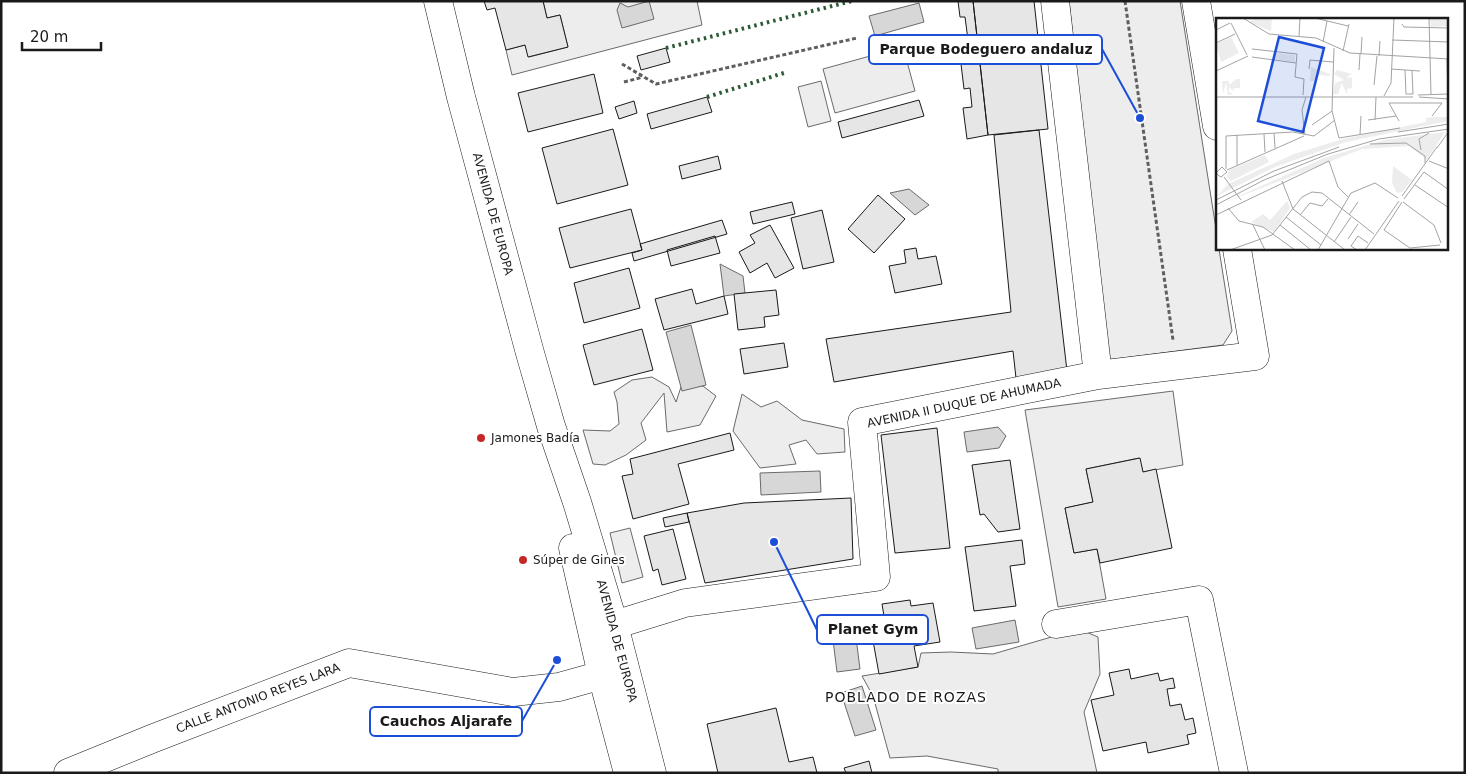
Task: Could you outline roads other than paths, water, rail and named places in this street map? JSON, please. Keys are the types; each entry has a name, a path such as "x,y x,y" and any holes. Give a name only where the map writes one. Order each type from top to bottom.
{"street":[{"name":"AVENIDA DE EUROPA","path":"438,1 550,426 577,502 614,624 652,773"},
{"path":"1055,1 1098,375"},
{"path":"1196,1 1216,120"},
{"name":"AVENIDA II DUQUE DE AHUMADA","path":"614,624 685,603 876,577 862,422 1098,375 1255,356 1238,250"},
{"name":"AVENIDA DE EUROPA","path":"550,426 564,508 602,675 628,773"},
{"path":"1056,624 1199,600 1234,773"},
{"name":"CALLE ANTONIO REYES LARA","path":"68,773 349,663 513,692 559,687 602,675"},
{"path":"602,675 616,682 628,726 645,745"}],"place":[{"name":"Parque Bodeguero andaluz","path":"1140,118"},
{"name":"Jamones Badía","path":"481,438"},
{"name":"Planet Gym","path":"774,542"},
{"name":"Súper de Gines","path":"523,560"},
{"name":"Cauchos Aljarafe","path":"557,660"}],"district":[{"name":"POBLADO DE ROZAS","path":"906,697"}]}
